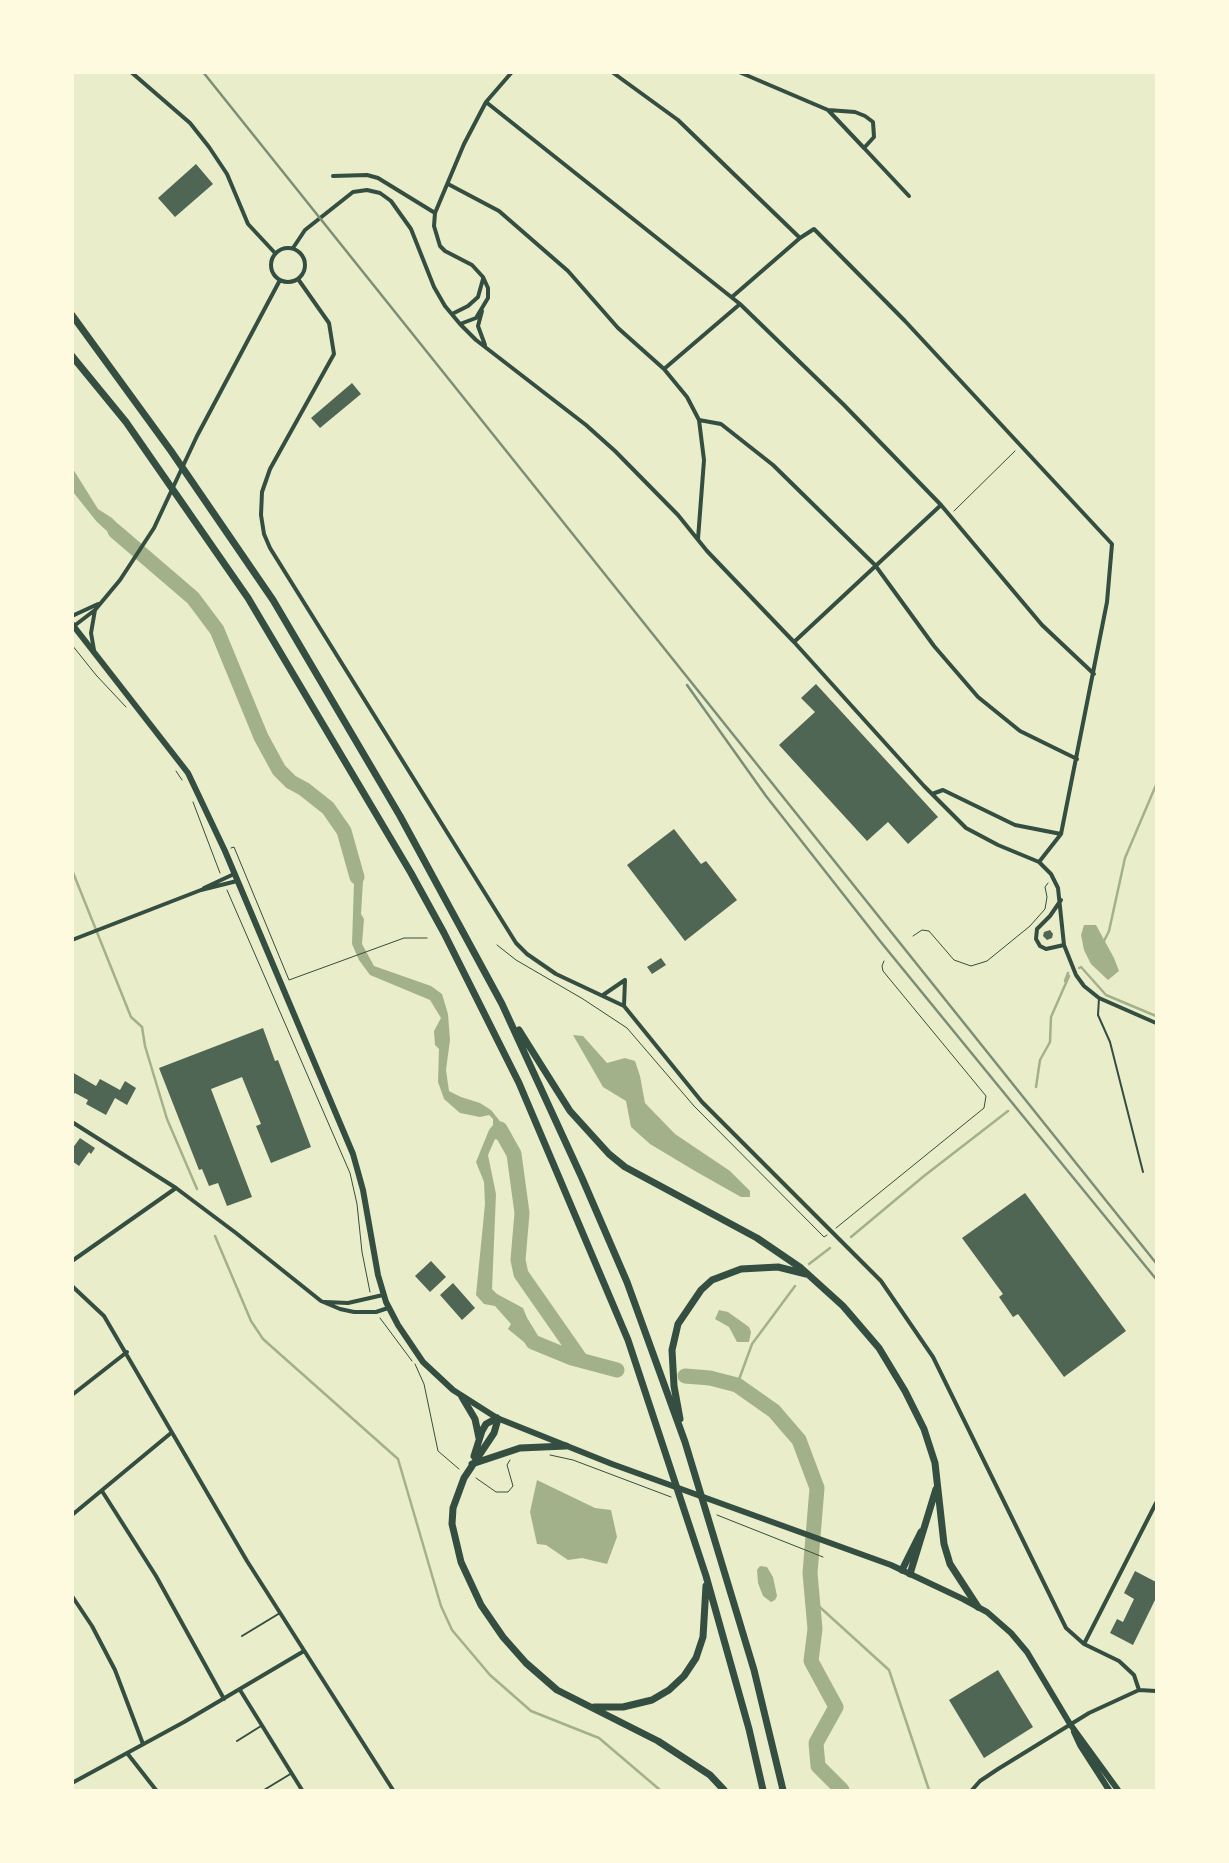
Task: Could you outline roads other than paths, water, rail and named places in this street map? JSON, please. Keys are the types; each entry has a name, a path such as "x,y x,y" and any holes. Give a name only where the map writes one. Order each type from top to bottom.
{"highway":[{"path":"72,315 171,451 273,600 400,816 502,1004 582,1178 623,1274 685,1442 754,1670 783,1790"},
{"path":"72,356 126,422 248,598 392,840 444,933 518,1083 628,1340 706,1576 749,1729 763,1790"},
{"path":"502,1004 570,1110 609,1154 625,1167 757,1238 811,1276 843,1306 879,1348 905,1391 924,1429 935,1463 944,1544 950,1564 978,1607"},
{"path":"685,1442 674,1386 672,1350 678,1324 692,1301 712,1280 741,1269 778,1267 811,1276"},
{"path":"462,1397 475,1419 479,1441"},
{"path":"472,1464 486,1424 497,1419"},
{"path":"497,1419 494,1433 472,1464 457,1492 453,1508 452,1524 461,1562 481,1605 503,1637 526,1663 557,1690 658,1741 710,1775 724,1790"},
{"path":"472,1464 520,1448 566,1446"},
{"path":"910,1574 938,1482"},
{"path":"902,1570 912,1547 925,1526"},
{"path":"591,1707 623,1707 652,1700 669,1690 684,1676 696,1658 703,1637 707,1605 706,1576"}],"main road":[{"path":"73,625 188,773 236,878 352,1154 363,1190 383,1295 388,1308 423,1362 462,1397 497,1419 612,1464 902,1570 978,1607 998,1621 1027,1652 1070,1724 1118,1790"},
{"path":"1070,1724 1080,1746 1109,1790"}],"street":[{"path":"131,72 190,123 227,174 248,224 275,253"},
{"path":"486,347 478,326 488,298 488,288 483,277 472,265 445,252 440,246 434,226 435,213 486,102 512,72"},
{"path":"612,72 678,120 800,238"},
{"path":"739,72 828,110 855,112 865,116 873,122 874,137 864,148"},
{"path":"744,72 748,77"},
{"path":"486,102 740,304 844,405 941,505 1042,625 1094,674"},
{"path":"828,110 909,196"},
{"path":"333,176 367,176 378,178 435,213"},
{"path":"448,184 499,211 568,271 618,328 664,369 687,397 699,420 704,460 698,539"},
{"path":"293,248 305,230 353,192 367,190 380,193 391,201 402,214 422,254 434,287 460,324 486,347 586,425 678,515 932,794 966,828 998,845 1039,862 1052,877 1061,900 1064,944 1076,975 1084,986 1099,998 1156,1023"},
{"path":"732,297 800,238 814,229 905,321 1112,544 1107,602 1062,834 1039,862"},
{"path":"283,248 293,248 301,253 306,261 304,271 298,279 289,282 280,280 273,272 271,263 275,253 283,248"},
{"path":"452,314 468,306 478,298 483,277"},
{"path":"298,279 329,323 334,354 270,469 262,492 260,514 264,534 270,548 516,943 540,964 556,974 624,1006 702,1102 881,1281 929,1348 1066,1628 1084,1644 1119,1660 1134,1675 1139,1690"},
{"path":"73,625 95,610 128,570 154,528 197,436 280,280"},
{"path":"664,369 740,304"},
{"path":"460,324 476,318 483,309"},
{"path":"699,420 721,424 773,465 876,565 934,646 978,697 1020,731 1077,759"},
{"path":"794,642 941,505"},
{"path":"72,616 102,601"},
{"path":"95,610 91,633 95,654"},
{"path":"932,794 943,790 1015,826 1062,834"},
{"path":"72,940 201,890 223,879 236,878"},
{"path":"201,890 225,886 236,878"},
{"path":"1061,900 1037,930 1036,939 1040,946 1046,949 1064,944"},
{"path":"603,995 625,980 624,1006"},
{"path":"72,1122 176,1188 321,1301 345,1311 376,1312 388,1308"},
{"path":"72,1261 176,1188"},
{"path":"72,1286 104,1316 171,1433 280,1613 393,1790"},
{"path":"321,1301 342,1304 383,1295"},
{"path":"72,1395 126,1352"},
{"path":"72,1515 171,1433"},
{"path":"102,1491 156,1576 224,1699"},
{"path":"1084,1644 1156,1503"},
{"path":"72,1596 92,1626 115,1670 144,1744"},
{"path":"72,1783 240,1690 304,1651"},
{"path":"240,1690 302,1790"},
{"path":"972,1790 980,1781 1070,1724 1139,1690 1156,1691"},
{"path":"127,1753 156,1790"}],"lane":[{"path":"1099,998 1098,1016 1110,1042 1143,1172"},
{"path":"242,1636 280,1613"},
{"path":"237,1741 263,1725"},
{"path":"264,1790 292,1773"}],"waterway":[{"path":"115,531 193,598 217,630 261,737 279,770 291,782 304,789 328,808 344,831 357,877"},
{"path":"1104,941 1109,931 1125,858 1156,785"},
{"path":"72,870 131,1017 142,1027 145,1046 167,1119 197,1189"},
{"path":"1079,968 1081,967 1106,995 1156,1016"},
{"path":"1065,981 1068,973"},
{"path":"1036,1087 1040,1060 1050,1042 1051,1017 1069,976"},
{"path":"851,1237 924,1176 1008,1111"},
{"path":"500,1129 514,1154 522,1213 518,1260 521,1274 581,1360"},
{"path":"215,1236 251,1321 263,1339 398,1459 441,1606 452,1630 490,1675 531,1711 599,1738 660,1790"},
{"path":"809,1264 830,1248"},
{"path":"737,1385 752,1344 795,1286"},
{"path":"522,1324 533,1342 572,1358 617,1370"},
{"path":"685,1376 710,1378 737,1385 774,1411 799,1440 817,1488 810,1573 815,1629 811,1661 836,1707 816,1743 818,1766 842,1790"},
{"path":"812,1600 889,1670 929,1790"}],"railway":[{"path":"203,72 1156,1263"},
{"path":"687,685 766,796 880,941 1156,1279"}]}
